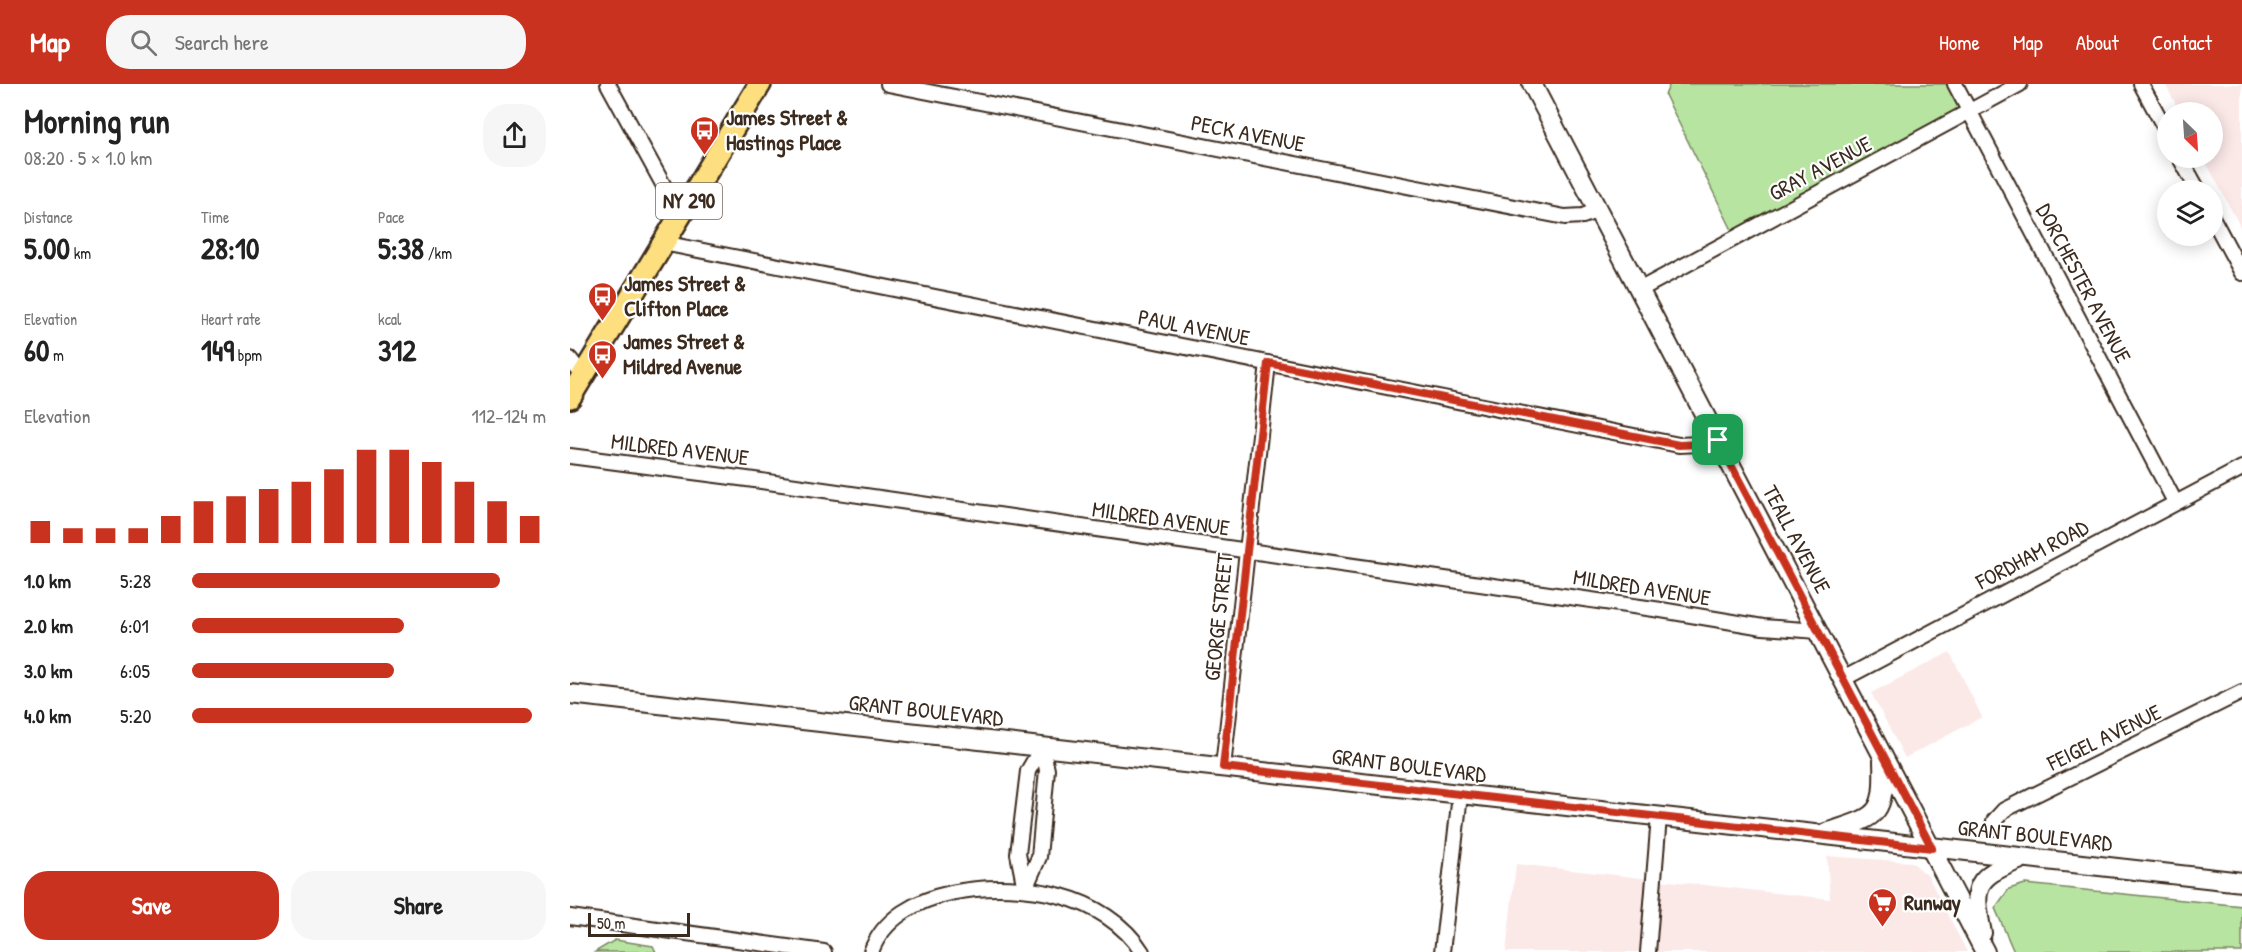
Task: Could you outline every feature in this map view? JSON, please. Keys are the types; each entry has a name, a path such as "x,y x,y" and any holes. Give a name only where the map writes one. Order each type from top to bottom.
{"main road":[{"name":"NY 290","path":"570,397 760,84"}],"street":[{"path":"609,84 665,189 683,210"},
{"name":"PECK AVENUE","path":"888,84 1565,217 1583,216 1598,210"},
{"name":"TEALL AVENUE","path":"1532,84 1986,952"},
{"name":"DORCHESTER AVENUE","path":"1955,84 2175,502"},
{"name":"GRAY AVENUE","path":"1640,290 2020,84"},
{"path":"2141,84 2157,114"},
{"path":"2223,238 2242,273"},
{"name":"PAUL AVENUE","path":"663,243 1679,445 1718,440"},
{"path":"570,359 583,376"},
{"name":"GEORGE STREET","path":"1223,767 1268,363"},
{"name":"MILDRED AVENUE","path":"570,456 747,479 1763,627 1818,631"},
{"name":"FORDHAM ROAD","path":"1843,679 2242,468"},
{"name":"FEIGEL AVENUE","path":"1993,828 1994,821 2004,810 2242,692"},
{"name":"GRANT BOULEVARD","path":"570,694 2242,882"},
{"path":"1025,889 1018,854 1028,771 1042,747"},
{"path":"1025,889 1038,857 1047,770 1042,747"},
{"path":"1820,835 1861,821 1876,812 1881,804 1884,785 1883,756"},
{"path":"1442,952 1460,795"},
{"path":"1648,952 1659,817"},
{"path":"1986,952 1976,904 1980,883 1988,874 2022,859"},
{"path":"871,952 875,939 897,915 933,898 969,890 1025,889 1061,896 1109,918 1136,942 1142,952"},
{"path":"570,917 824,952"}],"shaded area":[{"path":"2165,84 2242,84 2242,230 2223,194 2223,180 2216,180 2209,168 2223,168 2223,102 2175,102"},
{"path":"1950,652 1982,717 1905,758 1871,693"},
{"path":"1827,856 1912,862 1928,876 1967,952 1506,952 1516,864 1830,899"}],"green space":[{"path":"1670,84 1955,84 1970,111 1736,238 1665,95"},
{"path":"2025,884 2242,906 2242,952 2014,952 1995,908 2009,889"},
{"path":"615,940 653,946 656,952 595,952"}],"place":[{"name":"James Street & Hastings Place","path":"705,156"},
{"name":"James Street & Clifton Place","path":"603,322"},
{"name":"James Street & Mildred Avenue","path":"602,380"},
{"name":"Runway","path":"1883,928"}],"route":[{"path":"1268,363 1679,445 1718,440 1932,848 1223,767 1268,363"}]}
